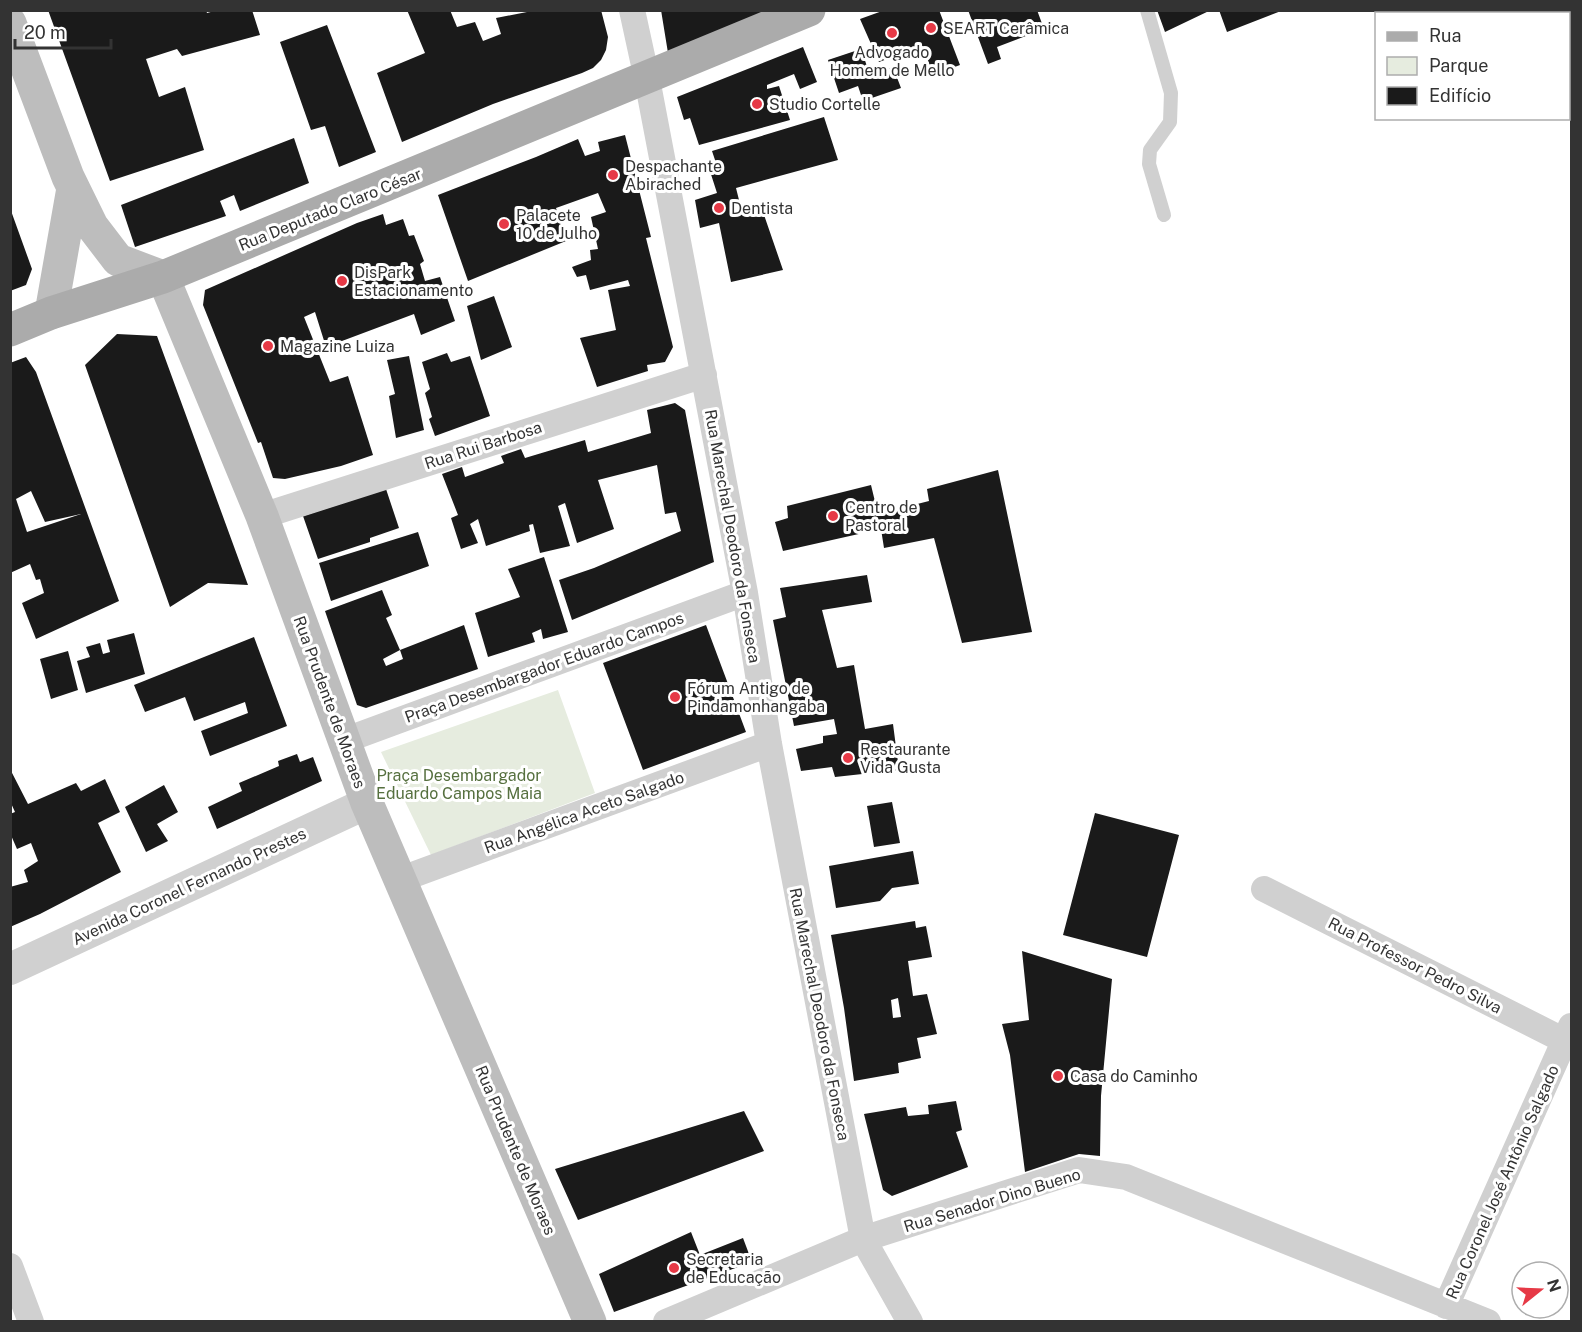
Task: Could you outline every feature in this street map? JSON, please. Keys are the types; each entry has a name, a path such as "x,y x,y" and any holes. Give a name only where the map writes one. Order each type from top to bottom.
{"main road":[{"name":"Rua Deputado Claro César","path":"10,330 51,313 163,277 647,79 809,10"},
{"path":"10,23 70,182 92,226 118,260 163,277"},
{"path":"51,313 70,182"},
{"name":"Rua Prudente de Moraes","path":"163,277 262,516 367,803 590,1322"}],"street":[{"name":"Rua Marechal Deodoro da Fonseca","path":"632,10 745,592 769,744 863,1239 910,1322"},
{"name":"Rua Rui Barbosa","path":"262,516 704,375"},
{"name":"Praça Desembargador Eduardo Campos","path":"343,741 745,592"},
{"name":"Rua Angélica Aceto Salgado","path":"399,880 769,744"},
{"name":"Avenida Coronel Fernando Prestes","path":"10,969 367,803"},
{"name":"Rua Professor Pedro Silva","path":"1264,889 1568,1033"},
{"name":"Rua Coronel José Antônio Salgado","path":"1446,1306 1568,1033"},
{"name":"Rua Senador Dino Bueno","path":"666,1322 863,1239 1079,1170 1126,1177 1488,1322"},
{"path":"10,1266 31,1322"}],"lane":[{"path":"1147,10 1171,93 1170,122 1150,150 1149,164 1164,215"}],"green space":[{"name":"Praça Desembargador Eduardo Campos Maia","path":"558,690 595,793 431,855 381,752"}],"building":[{"path":"48,10 206,10 207,13 218,10 252,10 260,35 182,56 177,49 146,59 159,97 185,87 204,150 110,181"},
{"path":"407,10 450,10 457,27 475,22 483,41 501,34 496,18 537,10 601,10 608,37 606,50 601,60 593,68 582,73 493,104 402,142 377,73 425,53"},
{"path":"661,10 770,11 668,53"},
{"path":"885,10 939,10 960,65 933,75 923,46 879,62 860,19"},
{"path":"968,10 1037,10 1044,29 997,47 1001,59 988,64"},
{"path":"1157,10 1211,10 1165,32"},
{"path":"1219,10 1281,10 1281,11 1227,32"},
{"path":"327,25 376,152 339,167 325,126 311,130 280,42"},
{"path":"803,47 817,82 800,89 794,74 767,85 767,89 779,86 790,120 699,145 690,118 684,120 677,97"},
{"path":"861,49 870,75 893,67 901,88 863,101 858,86 839,93 828,60"},
{"path":"824,117 838,160 736,188 743,216 763,212 783,270 731,282 719,223 700,228 695,200 717,193 708,165 716,163 712,151"},
{"path":"625,135 651,237 646,238 673,347 665,362 647,365 648,371 597,387 580,338 616,330 608,290 630,286 628,280 590,290 586,275 577,277 572,267 591,260 590,250 598,249 591,217 606,212 598,193 556,208 566,241 468,281 438,195 578,139 585,156 600,151 598,142"},
{"path":"294,138 309,183 240,211 234,195 220,201 226,216 135,247 121,205"},
{"path":"10,208 32,269 26,285 10,291"},
{"path":"383,214 386,225 403,219 409,236 414,235 424,261 420,264 425,281 440,277 455,321 421,335 414,314 326,347 315,312 304,317 330,382 348,376 373,455 341,466 285,479 273,478 261,442 258,443 203,305 205,290 357,223"},
{"path":"494,296 512,347 481,360 467,306"},
{"path":"117,334 157,336 248,585 208,583 170,607 85,365"},
{"path":"447,353 451,362 470,356 490,416 435,436 429,419 432,417 425,393 430,389 422,362"},
{"path":"409,356 424,430 396,438 389,396 395,394 387,360"},
{"path":"26,357 36,372 119,601 36,639 22,603 44,593 40,579 36,580 30,564 10,573 10,363","holes":["31,491 45,522 81,514 27,532 16,499"]},
{"path":"675,403 685,410 714,562 572,620 559,580 594,568 681,531 676,512 665,514 657,465 598,480 614,529 577,543 565,503 558,506 570,546 540,553 533,524 529,525 530,531 486,546 478,519 470,524 478,543 461,549 451,518 458,515 442,474 462,467 465,477 504,463 501,456 521,449 525,458 585,440 588,452 651,433 647,410"},
{"path":"998,470 1032,632 962,643 934,538 884,548 881,529 783,551 775,522 788,518 787,506 871,485 878,514 929,501 927,489"},
{"path":"386,489 399,528 370,538 370,542 318,559 303,516"},
{"path":"418,532 429,566 331,601 319,563"},
{"path":"544,557 568,632 543,639 541,629 532,633 535,642 488,657 475,613 520,597 508,569"},
{"path":"867,575 872,602 822,610 837,668 854,665 865,729 893,724 899,770 835,777 832,767 801,771 796,749 823,743 823,736 837,734 834,719 794,726 773,620 786,617 780,588"},
{"path":"382,590 392,615 386,618 400,650 464,625 478,669 366,708 357,705 325,611","holes":["400,650 403,659 386,666 383,659"]},
{"name":"Fórum Antigo de Pindamonhangaba","path":"706,625 746,732 643,770 603,663"},
{"path":"134,633 145,674 86,693 77,661 90,657 86,647 100,643 103,654 110,652 107,640"},
{"path":"254,637 287,726 210,756 201,731 248,713 245,702 194,721 185,697 145,712 134,685"},
{"path":"68,651 78,690 51,699 40,659"},
{"path":"297,754 300,762 313,757 322,781 217,829 208,807 242,791 239,783 279,766 278,761"},
{"path":"10,769 28,804 76,783 81,791 105,779 120,812 98,823 121,872 10,927 10,887 28,882 24,870 38,861 31,843 17,849 10,833 10,814 15,812 10,801"},
{"path":"164,785 178,812 157,824 168,841 146,852 125,807"},
{"path":"892,802 900,843 874,847 867,806"},
{"path":"1095,813 1179,835 1147,957 1063,935"},
{"path":"913,851 919,884 892,888 880,901 836,908 829,866"},
{"path":"915,921 916,928 926,926 932,957 908,961 913,996 927,994 937,1034 917,1038 921,1058 898,1063 899,1073 854,1081 831,935","holes":["898,998 901,1017 893,1018 891,1000"]},
{"name":"Casa do Caminho","path":"1022,951 1112,979 1101,1096 1100,1156 1079,1154 1025,1172 1010,1055 1002,1024 1029,1020"},
{"path":"956,1101 962,1130 956,1132 968,1167 892,1196 883,1190 864,1114 906,1107 908,1116 929,1114 928,1105"},
{"path":"744,1111 764,1151 578,1220 555,1169"},
{"name":"Secretaria de Educação","path":"691,1232 700,1255 743,1238 752,1262 614,1312 599,1274"}],"place":[{"name":"SEART Cerâmica","path":"931,28"},
{"name":"Advogado Homem de Mello","path":"892,33"},
{"name":"Studio Cortelle","path":"757,104"},
{"name":"Despachante Abirached","path":"613,175"},
{"name":"Dentista","path":"719,208"},
{"name":"Palacete 10 de Julho","path":"504,224"},
{"name":"DisPark Estacionamento","path":"342,281"},
{"name":"Magazine Luiza","path":"268,346"},
{"name":"Centro de Pastoral","path":"833,516"},
{"name":"Fórum Antigo de Pindamonhangaba","path":"675,697"},
{"name":"Restaurante Vida Gusta","path":"848,758"},
{"name":"Casa do Caminho","path":"1058,1076"},
{"name":"Secretaria de Educação","path":"674,1268"}]}
